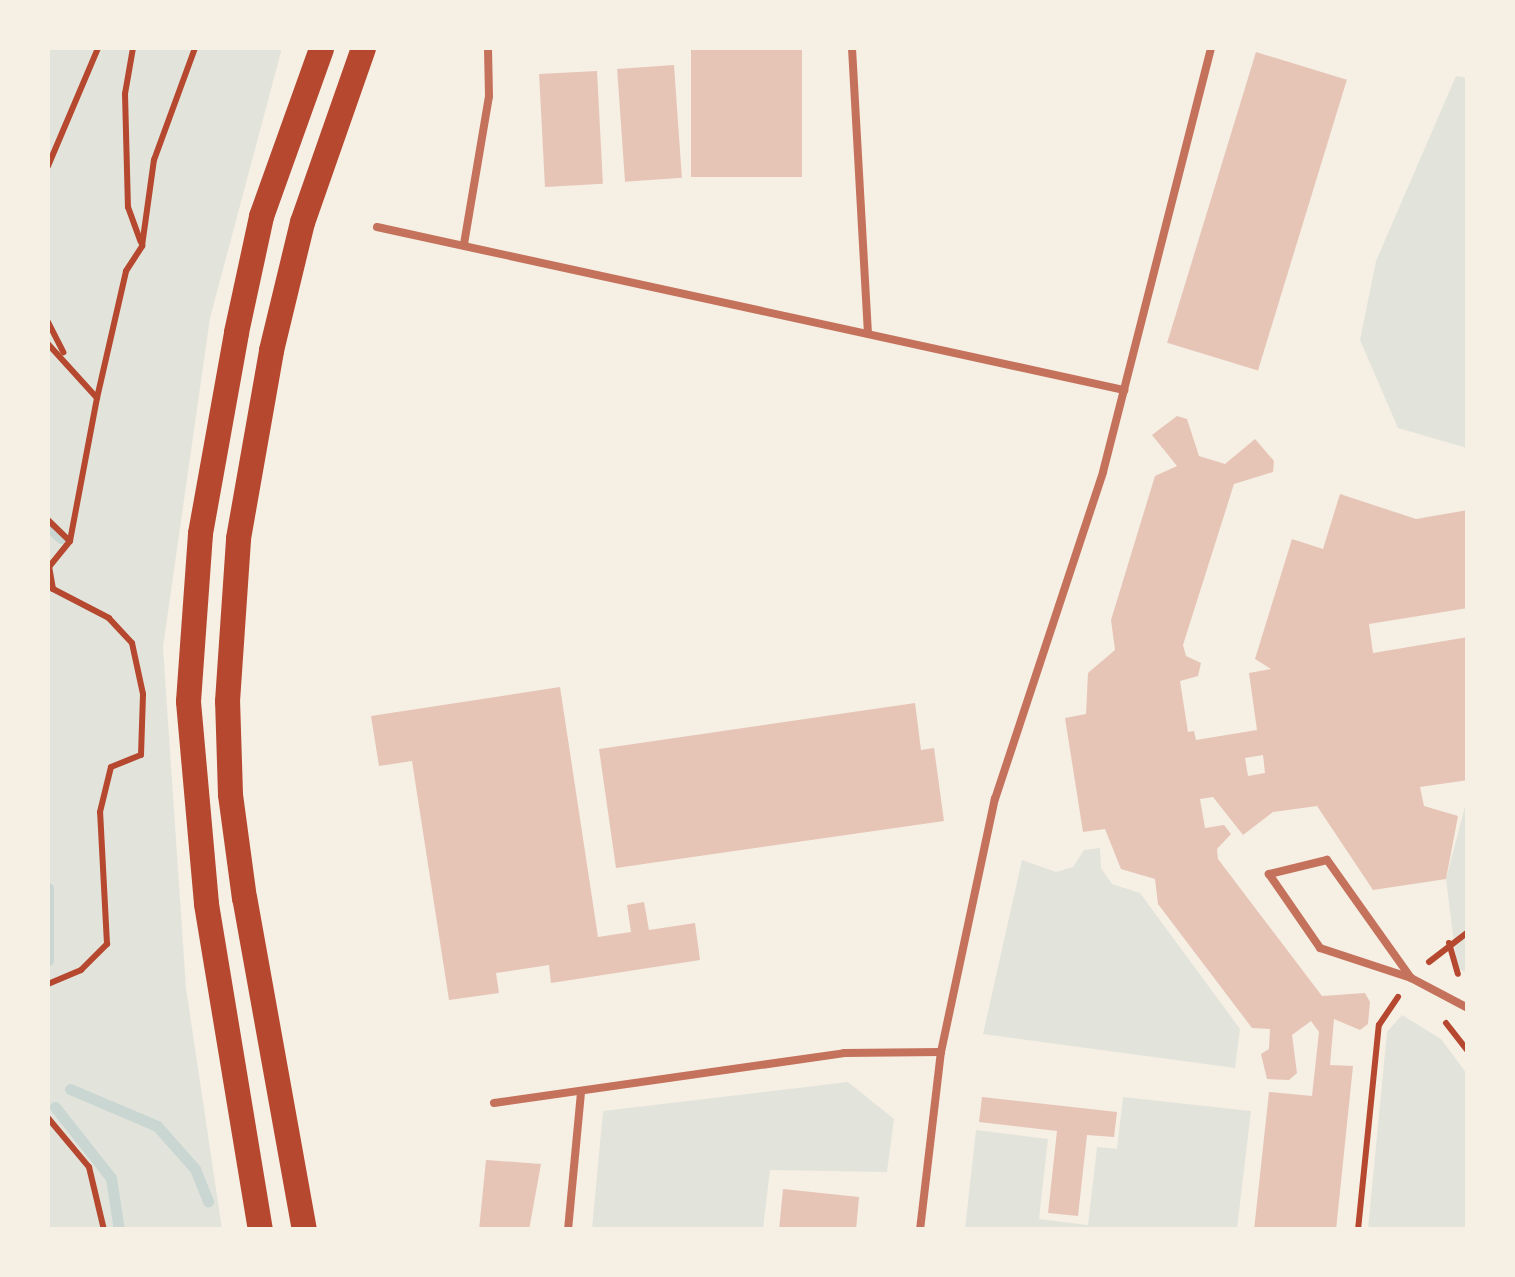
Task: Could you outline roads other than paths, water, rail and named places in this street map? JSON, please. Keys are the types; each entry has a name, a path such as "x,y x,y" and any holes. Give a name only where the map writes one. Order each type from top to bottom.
{"main road":[{"path":"260,1230 206,902 188,701 200,533 236,332 261,216 321,48"},
{"path":"304,1230 244,898 230,794 226,701 238,538 272,350 302,222 363,48"}],"lane":[{"path":"464,244 489,96 488,48"},
{"path":"852,48 868,333"},
{"path":"920,1230 941,1052 995,800 1124,390 1208,48"},
{"path":"377,227 1124,390"},
{"path":"1412,978 1327,860 1269,874 1320,948 1412,978 1468,1008"},
{"path":"494,1104 844,1053 941,1052"},
{"path":"568,1230 581,1093"}],"waterway":[{"path":"48,526 61,538"},
{"path":"48,888 48,960"},
{"path":"70,1089 157,1126 195,1169 208,1201"},
{"path":"55,1107 111,1178 119,1230"}]}
